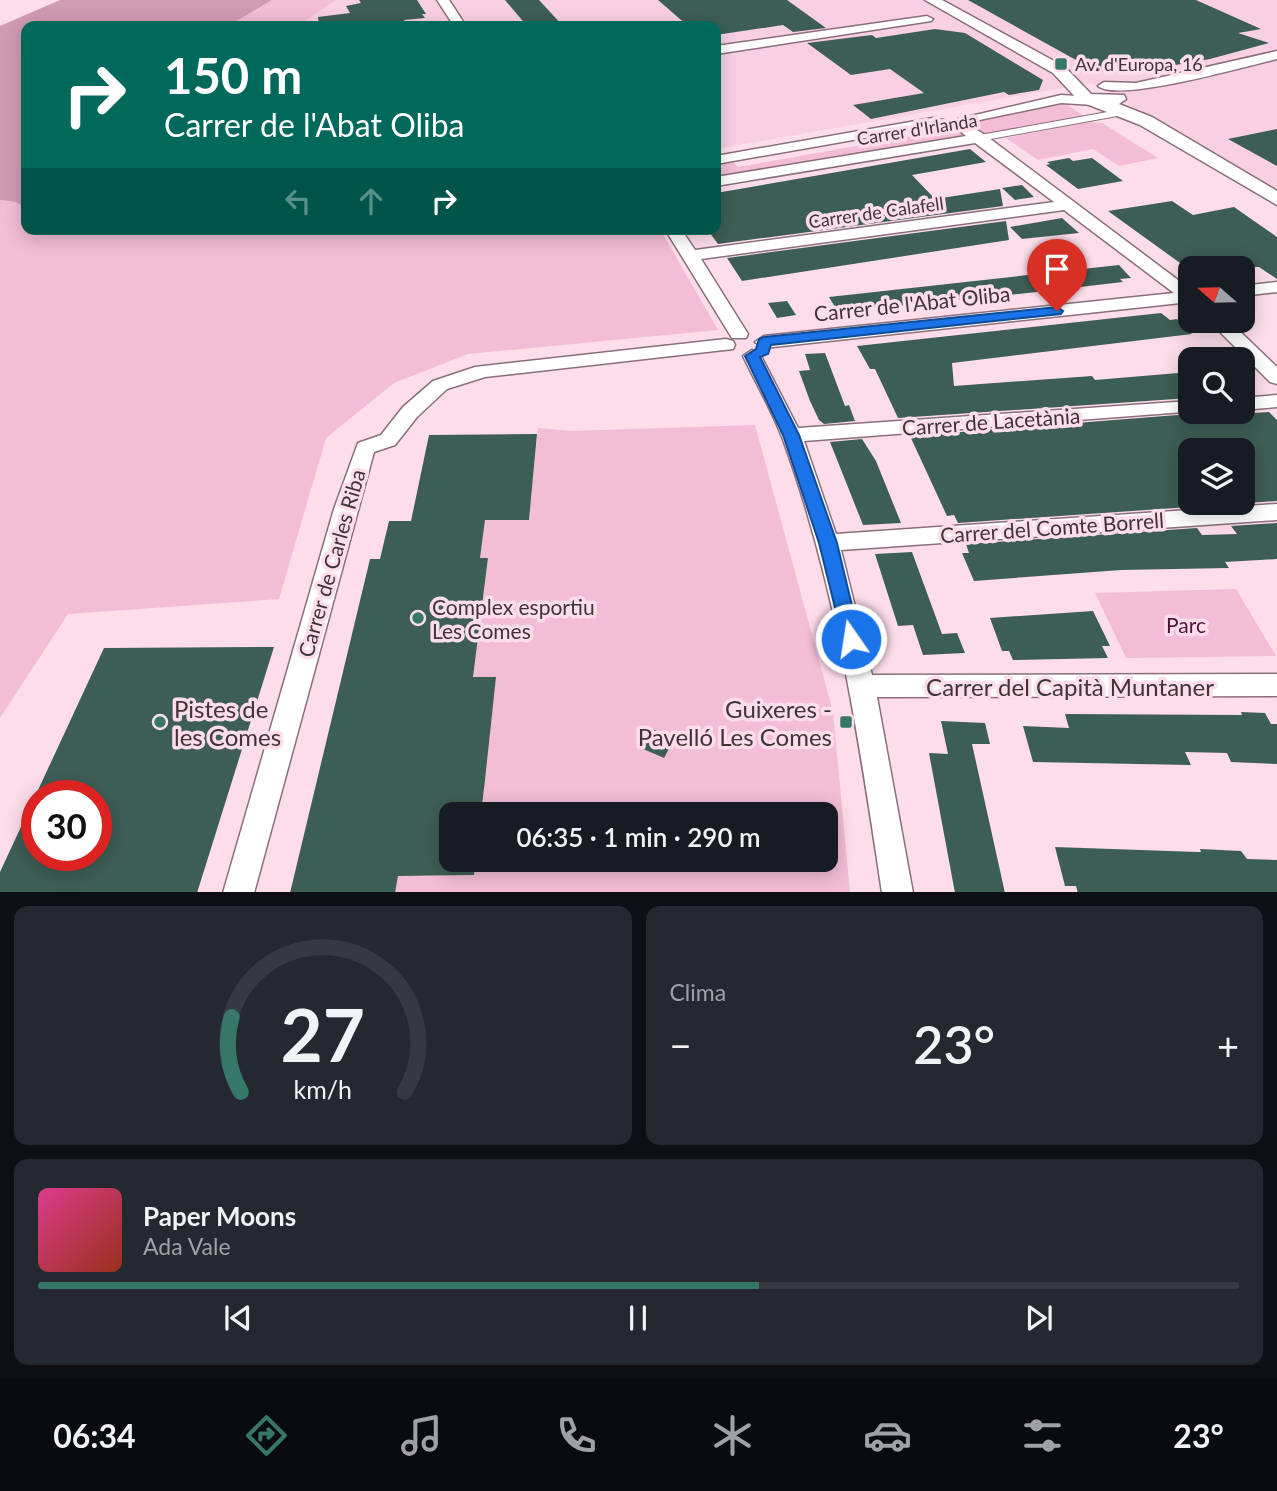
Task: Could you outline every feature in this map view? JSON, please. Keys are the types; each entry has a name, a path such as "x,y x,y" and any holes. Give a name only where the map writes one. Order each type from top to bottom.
{"street":[{"path":"443,0 457,21"},
{"path":"932,0 985,27"},
{"path":"938,0 957,12 955,14"},
{"path":"943,0 1098,93 1121,103 1146,121 1277,199"},
{"path":"721,49 955,14"},
{"path":"927,19 985,27"},
{"path":"1059,70 1072,92 1098,93 1277,55"},
{"path":"1121,103 1136,86"},
{"name":"Carrer d'Irlanda","path":"721,159 945,122 952,127 1072,92"},
{"name":"Carrer d'Irlanda","path":"721,180 981,138 1121,103"},
{"path":"964,123 1178,288"},
{"name":"Carrer de Calafell","path":"689,256 1069,205"},
{"path":"677,235 733,339 734,353 758,349 828,543 862,687 898,892"},
{"path":"1255,290 1277,287"},
{"name":"Carrer de l'Abat Oliba","path":"758,349 1178,298"},
{"path":"1230,333 1277,378"},
{"name":"Carrer de Carles Riba","path":"239,892 345,509 365,448 388,440 410,412 440,385 482,371 733,339"},
{"path":"1255,403 1277,401"},
{"name":"Carrer de Lacetània","path":"791,435 1178,408"},
{"name":"Carrer del Comte Borrell","path":"828,543 1277,512"},
{"name":"Carrer del Capità Muntaner","path":"862,687 1277,685"}],"shaded area":[{"path":"60,0 272,0 236,21 21,21 21,206 16,202 0,200 0,26"},
{"path":"336,0 1277,0 1277,189 1091,83 721,148 721,21 305,21"}],"green space":[{"path":"272,0 336,0 305,21 236,21"},
{"path":"1066,104 1084,116 982,134 976,129 976,122 981,119"},
{"path":"1090,122 1102,123 1158,158 1119,166 1093,149 1038,160 1006,138"},
{"path":"930,127 959,130 970,136 721,178 721,164 733,162 738,167 924,134 919,129"},
{"path":"0,200 16,202 21,206 21,235 663,235 718,330 468,354 394,383 326,438 279,599 68,614 0,718"},
{"path":"755,425 833,712 850,892 395,892 398,876 474,875 474,872 838,872 838,802 482,802 496,677 473,677 488,559 480,558 485,520 529,519 538,428 571,431"},
{"name":"Parc","path":"1236,589 1276,656 1126,658 1095,593"}],"building":[{"path":"359,0 417,0 426,14 422,14 425,18 404,21 318,21 318,17 350,13 346,6 361,3"},
{"path":"505,0 539,0 558,21 523,21"},
{"path":"658,0 787,0 826,28 793,32 783,25 721,34 721,21 682,21"},
{"path":"968,0 1196,0 1261,29 1238,33 1269,43 1210,59 1124,74 1094,70"},
{"path":"935,29 965,33 1043,80 1039,90 1009,95 1004,92 871,119 853,105 924,93 890,69 851,75 807,43 872,35 876,38"},
{"path":"1277,129 1277,166 1228,139"},
{"path":"970,149 986,162 912,175 935,199 1000,189 1003,206 718,244 711,235 721,235 721,192"},
{"path":"1069,158 1073,161 1092,158 1123,181 1078,189 1046,165 1050,164 1047,162"},
{"path":"1022,185 1034,197 1015,200 1002,188"},
{"path":"1172,201 1193,215 1234,207 1277,237 1277,279 1255,267 1255,256 1178,256 1178,262 1108,211"},
{"path":"1062,218 1079,233 1022,239 1010,227"},
{"path":"1006,221 1009,240 742,281 727,258"},
{"path":"1119,265 1131,278 1120,279 1123,282 1028,293 838,312 829,297"},
{"path":"787,301 796,315 777,318 768,303"},
{"path":"1161,313 1170,320 1178,320 1178,333 1192,334 952,363 954,386 1092,376 1095,380 1178,373 1178,399 898,418 875,369 870,369 857,346"},
{"path":"825,353 845,406 849,405 855,421 824,424 819,420 810,401 799,371 810,370 805,354"},
{"path":"1269,412 1277,420 1277,501 1255,502 1255,438 1178,438 1178,508 958,523 954,515 947,516 910,436 1178,415 1178,424 1255,424 1255,413"},
{"name":"Complex esportiu Les Comes","path":"537,434 529,520 485,520 480,558 488,558 473,677 496,677 482,802 439,802 439,872 474,872 474,875 398,876 395,892 290,892 370,559 380,559 389,521 411,521 429,435"},
{"path":"862,439 876,461 901,523 863,525 830,442"},
{"path":"1277,523 1277,559 1225,562 1229,568 1121,570 974,581 962,553 969,553 966,544 1197,528 1202,535 1237,534 1231,526"},
{"path":"912,552 942,634 957,633 965,653 923,655 913,625 898,626 875,554"},
{"path":"1093,611 1110,646 1102,646 1108,658 1013,660 1009,651 1002,651 990,618"},
{"name":"Pistes de les Comes","path":"274,647 197,892 0,892 0,872 21,827 21,871 112,871 112,780 43,780 104,648"},
{"path":"1241,712 1265,713 1271,724 1277,724 1277,764 1231,762 1227,753 1185,752 1191,765 1033,762 1023,726 1069,728 1065,714 1242,715"},
{"path":"941,721 985,723 990,744 972,744 1005,892 955,892 929,753 948,754"},
{"path":"652,729 675,738 664,758 641,748"},
{"path":"1055,847 1241,851 1247,859 1277,860 1277,892 1078,892 1076,886 1065,886"}],"place":[{"name":"Av. d'Europa, 16","path":"1061,64"},
{"name":"Complex esportiu Les Comes","path":"418,618"},
{"name":"Pistes de les Comes","path":"160,722"},
{"name":"Guixeres - Pavelló Les Comes","path":"846,722"}],"route":[{"path":"851,639 828,543 791,435 752,356 763,351 764,342 1057,311"}]}
